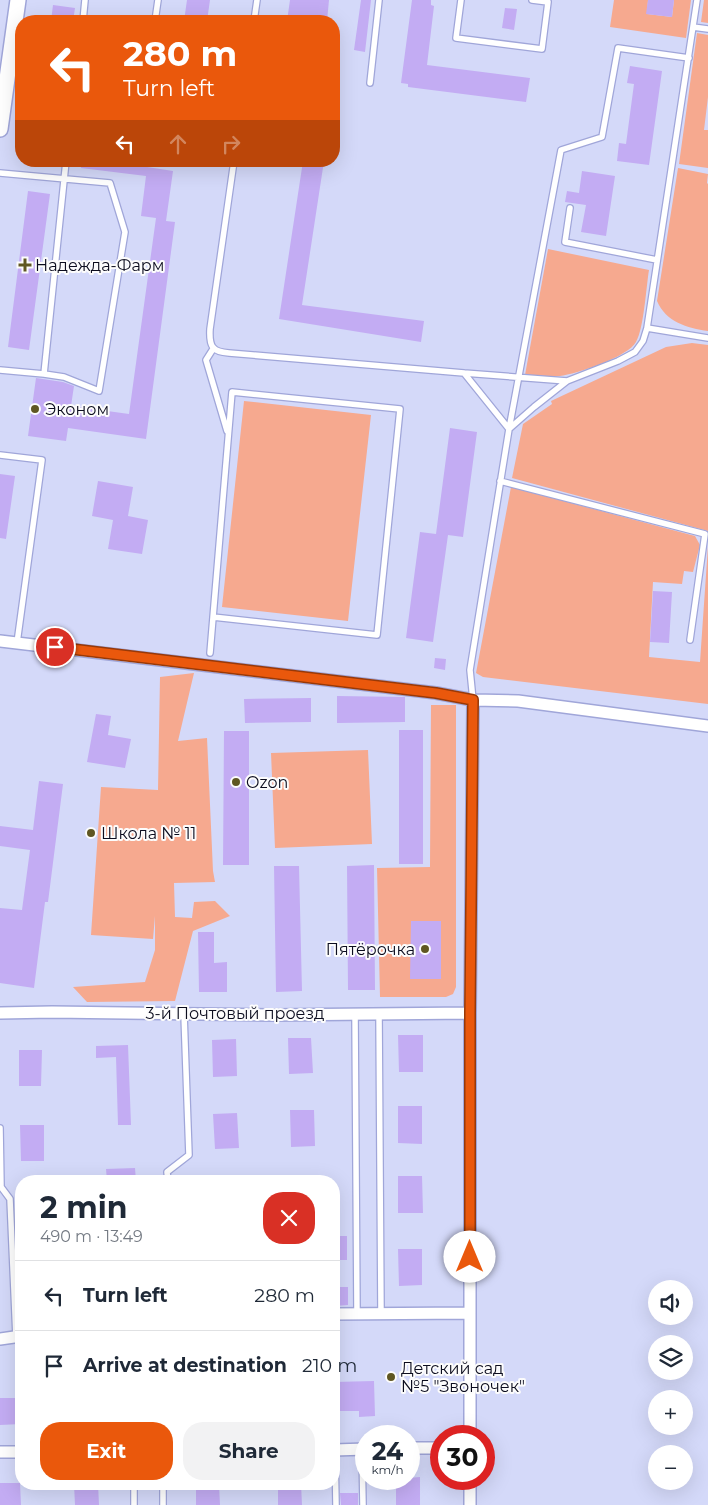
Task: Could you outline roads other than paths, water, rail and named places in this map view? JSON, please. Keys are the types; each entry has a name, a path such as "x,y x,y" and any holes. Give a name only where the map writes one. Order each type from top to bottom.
{"street":[{"path":"16,15 18,0"},
{"path":"0,129 15,22"},
{"path":"0,641 436,693 473,700 518,701 708,726"},
{"path":"470,1425 470,1013 473,700"},
{"name":"3-й Почтовый проезд","path":"0,1013 470,1013"},
{"path":"340,1314 470,1313"},
{"path":"0,1339 15,1337"},
{"path":"340,1450 355,1449"},
{"path":"0,1452 15,1452"},
{"path":"470,1490 470,1505"}],"lane":[{"path":"83,15 85,0"},
{"path":"156,15 158,0"},
{"path":"255,15 257,0"},
{"path":"370,83 379,0"},
{"path":"461,0 456,38 542,49 548,2 532,0"},
{"path":"509,429 567,380 618,361 636,352 643,341 647,328 697,0"},
{"path":"693,27 708,29"},
{"path":"473,700 470,670 500,480 561,150 602,136 618,48 689,58"},
{"path":"44,374 66,167"},
{"path":"233,167 210,330 209,341 213,349 229,354 567,380"},
{"path":"0,172 110,183 125,232 99,391 64,377 0,370"},
{"path":"570,208 566,242 657,260"},
{"path":"647,328 708,338"},
{"path":"213,349 206,360 228,436"},
{"path":"464,373 509,429"},
{"path":"210,653 228,436 232,392 400,409 377,635 213,617"},
{"path":"0,454 42,460 17,643"},
{"path":"500,480 707,535 690,640"},
{"path":"167,1175 167,1172 189,1155 184,1014"},
{"path":"355,1014 357,1314"},
{"path":"378,1014 381,1313"},
{"path":"0,1128 1,1187 10,1199 15,1276"},
{"path":"134,1490 134,1505"},
{"path":"163,1490 163,1505"},
{"path":"336,1490 336,1505"},
{"path":"363,1490 363,1505"}],"place":[{"name":"Надежда-Фарм","path":"25,265"},
{"name":"Эконом","path":"35,409"},
{"name":"Ozon","path":"236,782"},
{"name":"Школа № 11","path":"91,833"},
{"name":"Пятёрочка","path":"425,949"},
{"name":"Детский сад №5 \"Звоночек\"","path":"391,1377"}]}
